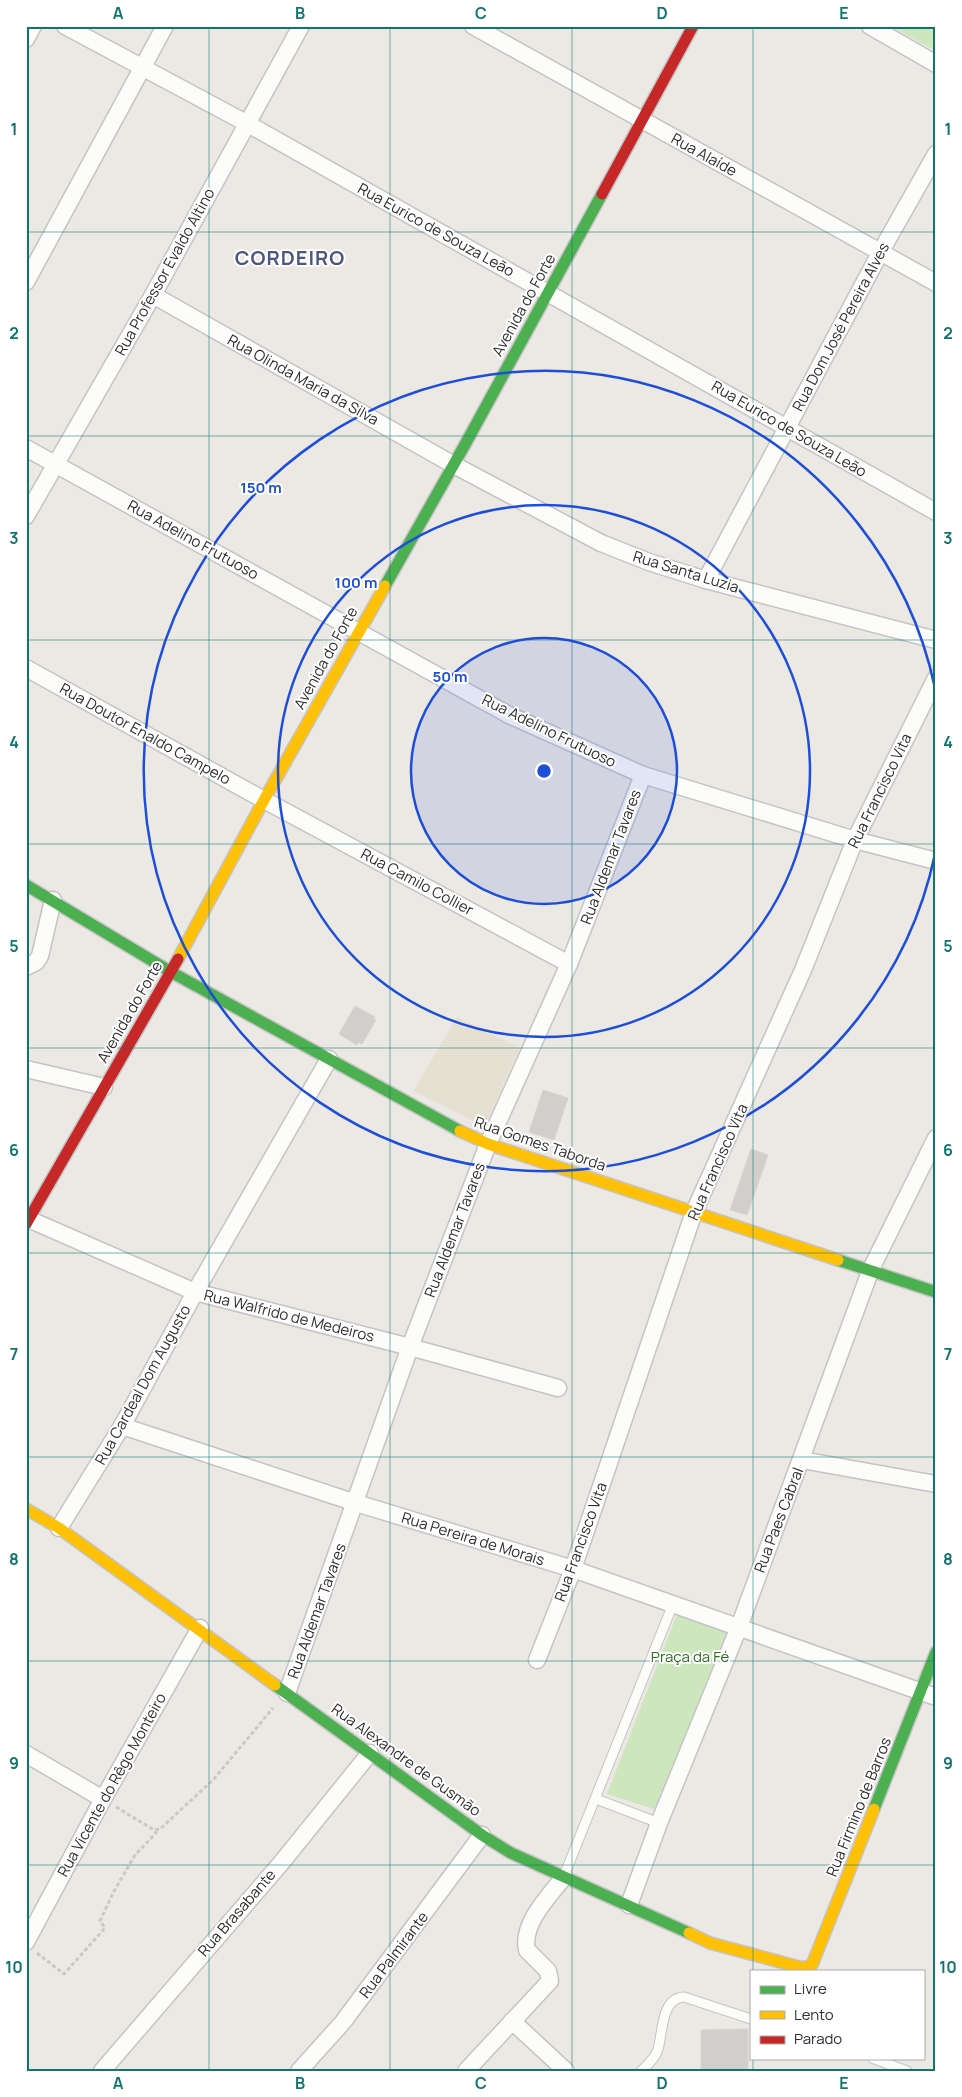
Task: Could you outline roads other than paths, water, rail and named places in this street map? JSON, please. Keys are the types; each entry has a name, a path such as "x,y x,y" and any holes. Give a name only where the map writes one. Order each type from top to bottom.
{"street":[{"path":"26,39 33,26"},
{"name":"Rua Eurico de Souza Leão","path":"65,26 248,124 936,512"},
{"path":"26,282 166,26"},
{"name":"Rua Professor Evaldo Altino","path":"26,516 54,464 153,295 301,26"},
{"name":"Rua Alaíde","path":"473,26 936,283"},
{"name":"Avenida do Forte","path":"27,1220 171,972 264,800 548,292 693,26"},
{"path":"870,26 936,64"},
{"name":"Rua Dom José Pereira Alves","path":"706,580 880,253 936,154"},
{"name":"Rua Olinda Maria da Silva","path":"153,295 452,464"},
{"name":"Rua Adelino Frutuoso","path":"26,448 509,715 643,775 855,840 936,861"},
{"name":"Rua Santa Luzia","path":"452,464 601,543 649,562 706,580 936,640"},
{"name":"Rua Doutor Enaldo Campelo","path":"26,668 264,800"},
{"name":"Rua Francisco Vita","path":"537,1660 572,1569 694,1212 803,970 855,840 936,678"},
{"name":"Rua Aldemar Tavares","path":"286,1692 356,1503 410,1346 488,1144 569,964 643,775"},
{"name":"Rua Camilo Collier","path":"264,800 569,964"},
{"name":"Rua Gomes Taborda","path":"26,885 171,972 453,1128 488,1144 936,1292"},
{"path":"26,967 36,962 40,956 53,900"},
{"name":"Rua Cardeal Dom Augusto","path":"59,1528 122,1426 329,1059"},
{"path":"26,1069 104,1087"},
{"name":"Rua Paes Cabral","path":"629,1905 659,1823 739,1627 871,1269 936,1138"},
{"name":"Rua Walfrido de Medeiros","path":"27,1220 196,1292 410,1346 558,1388"},
{"name":"Rua Pereira de Morais","path":"122,1426 356,1503 572,1569 928,1694"},
{"path":"802,1460 936,1484"},
{"name":"Rua Alexandre de Gusmão","path":"26,1509 59,1528 200,1628 482,1835 510,1853 710,1943 803,1968"},
{"name":"Rua Vicente do Rêgo Monteiro","path":"30,1946 103,1799 200,1628"},
{"name":"Rua Firmino de Barros","path":"803,1968 812,1965 816,1958 928,1694 936,1652"},
{"name":"Rua Brasabante","path":"102,2071 282,1862 370,1753"},
{"path":"26,1754 103,1799"},
{"name":"Rua Palmirante","path":"299,2071 343,2022 482,1835"},
{"path":"466,2071 550,1980 548,1970 527,1950 526,1934 529,1924 564,1876"},
{"path":"512,2022 566,2071"}],"lane":[{"path":"564,1876 673,1604"},
{"path":"596,1799 659,1823"},
{"path":"640,2071 656,2053 670,2003 678,1997 684,1997 750,2018"},
{"path":"877,2060 907,2071"}],"district":[{"name":"CORDEIRO","path":"290,258"}],"park label":[{"name":"Praça da Fé","path":"690,1657"}]}
